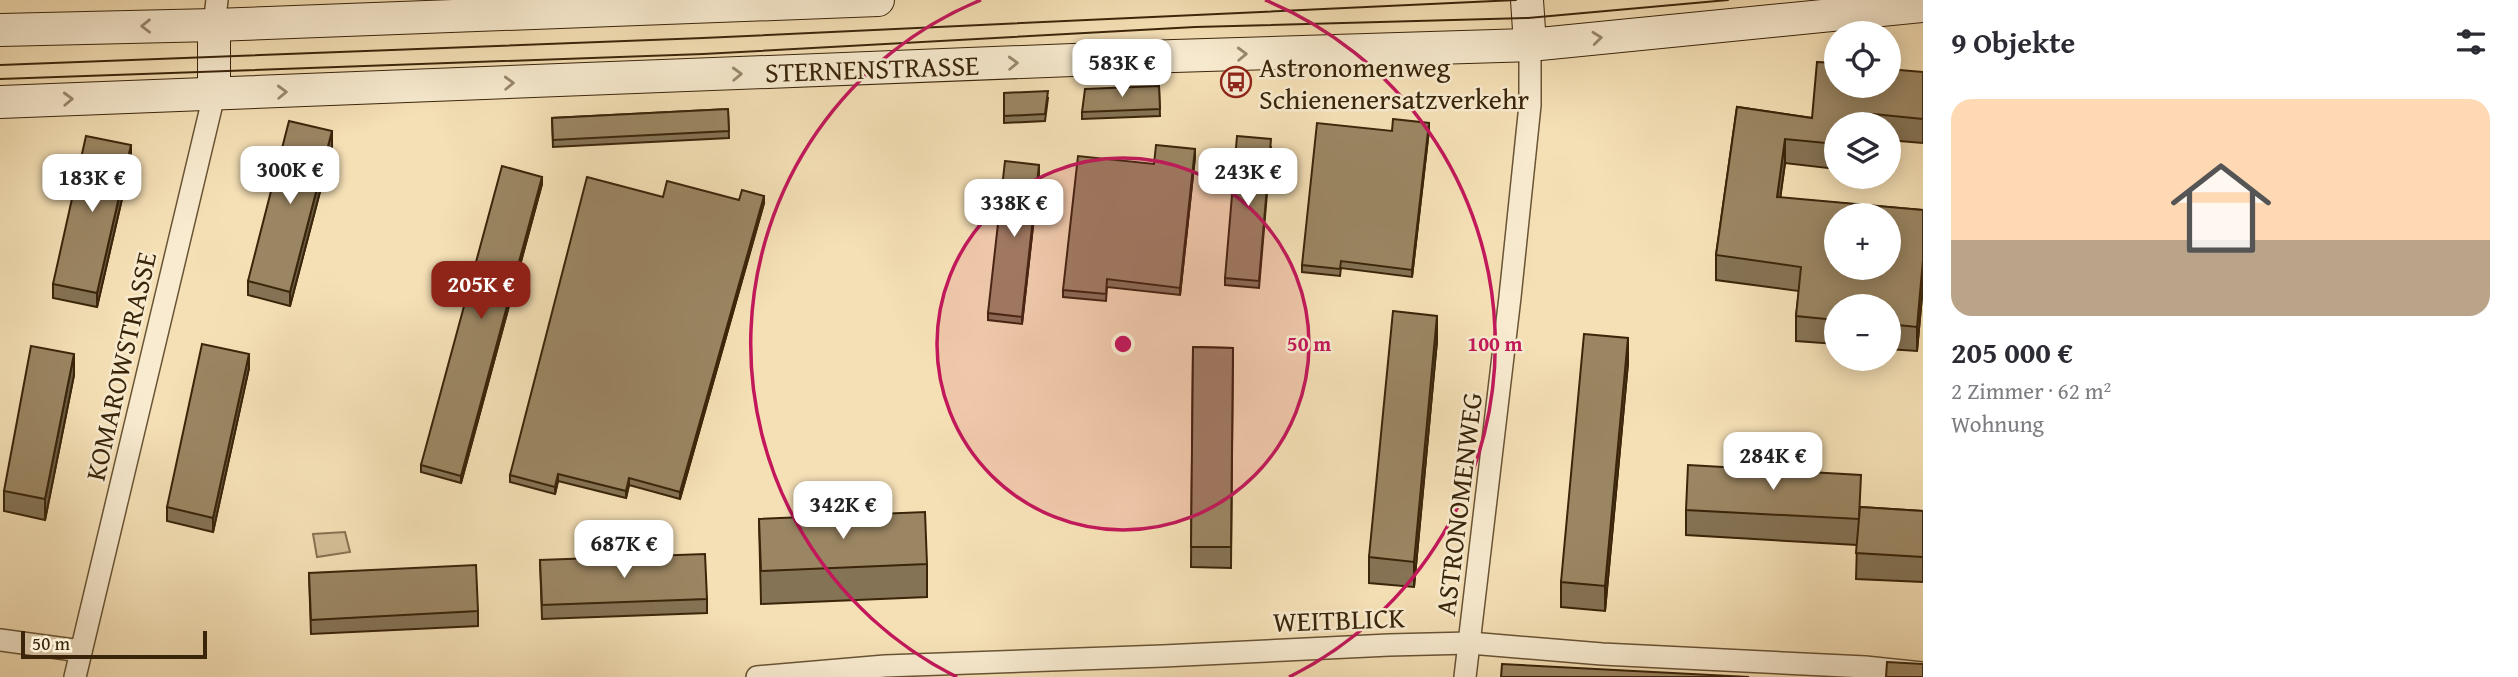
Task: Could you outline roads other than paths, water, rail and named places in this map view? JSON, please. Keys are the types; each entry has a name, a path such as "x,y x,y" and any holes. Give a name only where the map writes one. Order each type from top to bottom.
{"street":[{"path":"0,30 216,12 878,0"},
{"path":"1527,0 1530,46"},
{"name":"STERNENSTRASSE","path":"0,102 1174,56 1530,46 1923,6"},
{"path":"214,94 216,12"},
{"name":"ASTRONOMENWEG","path":"1465,677 1530,105 1530,46"},
{"name":"KOMAROWSTRASSE","path":"75,677 214,94"},
{"path":"0,640 81,651"},
{"name":"WEITBLICK","path":"757,677 1470,643 1602,654 1865,667 1923,673"}],"tram line":[{"path":"0,65 703,38 1516,0"},
{"path":"0,79 703,54 1195,27 1528,18 1728,0"}],"place":[{"name":"Astronomenweg Schienenersatzverkehr","path":"1236,82"}]}
